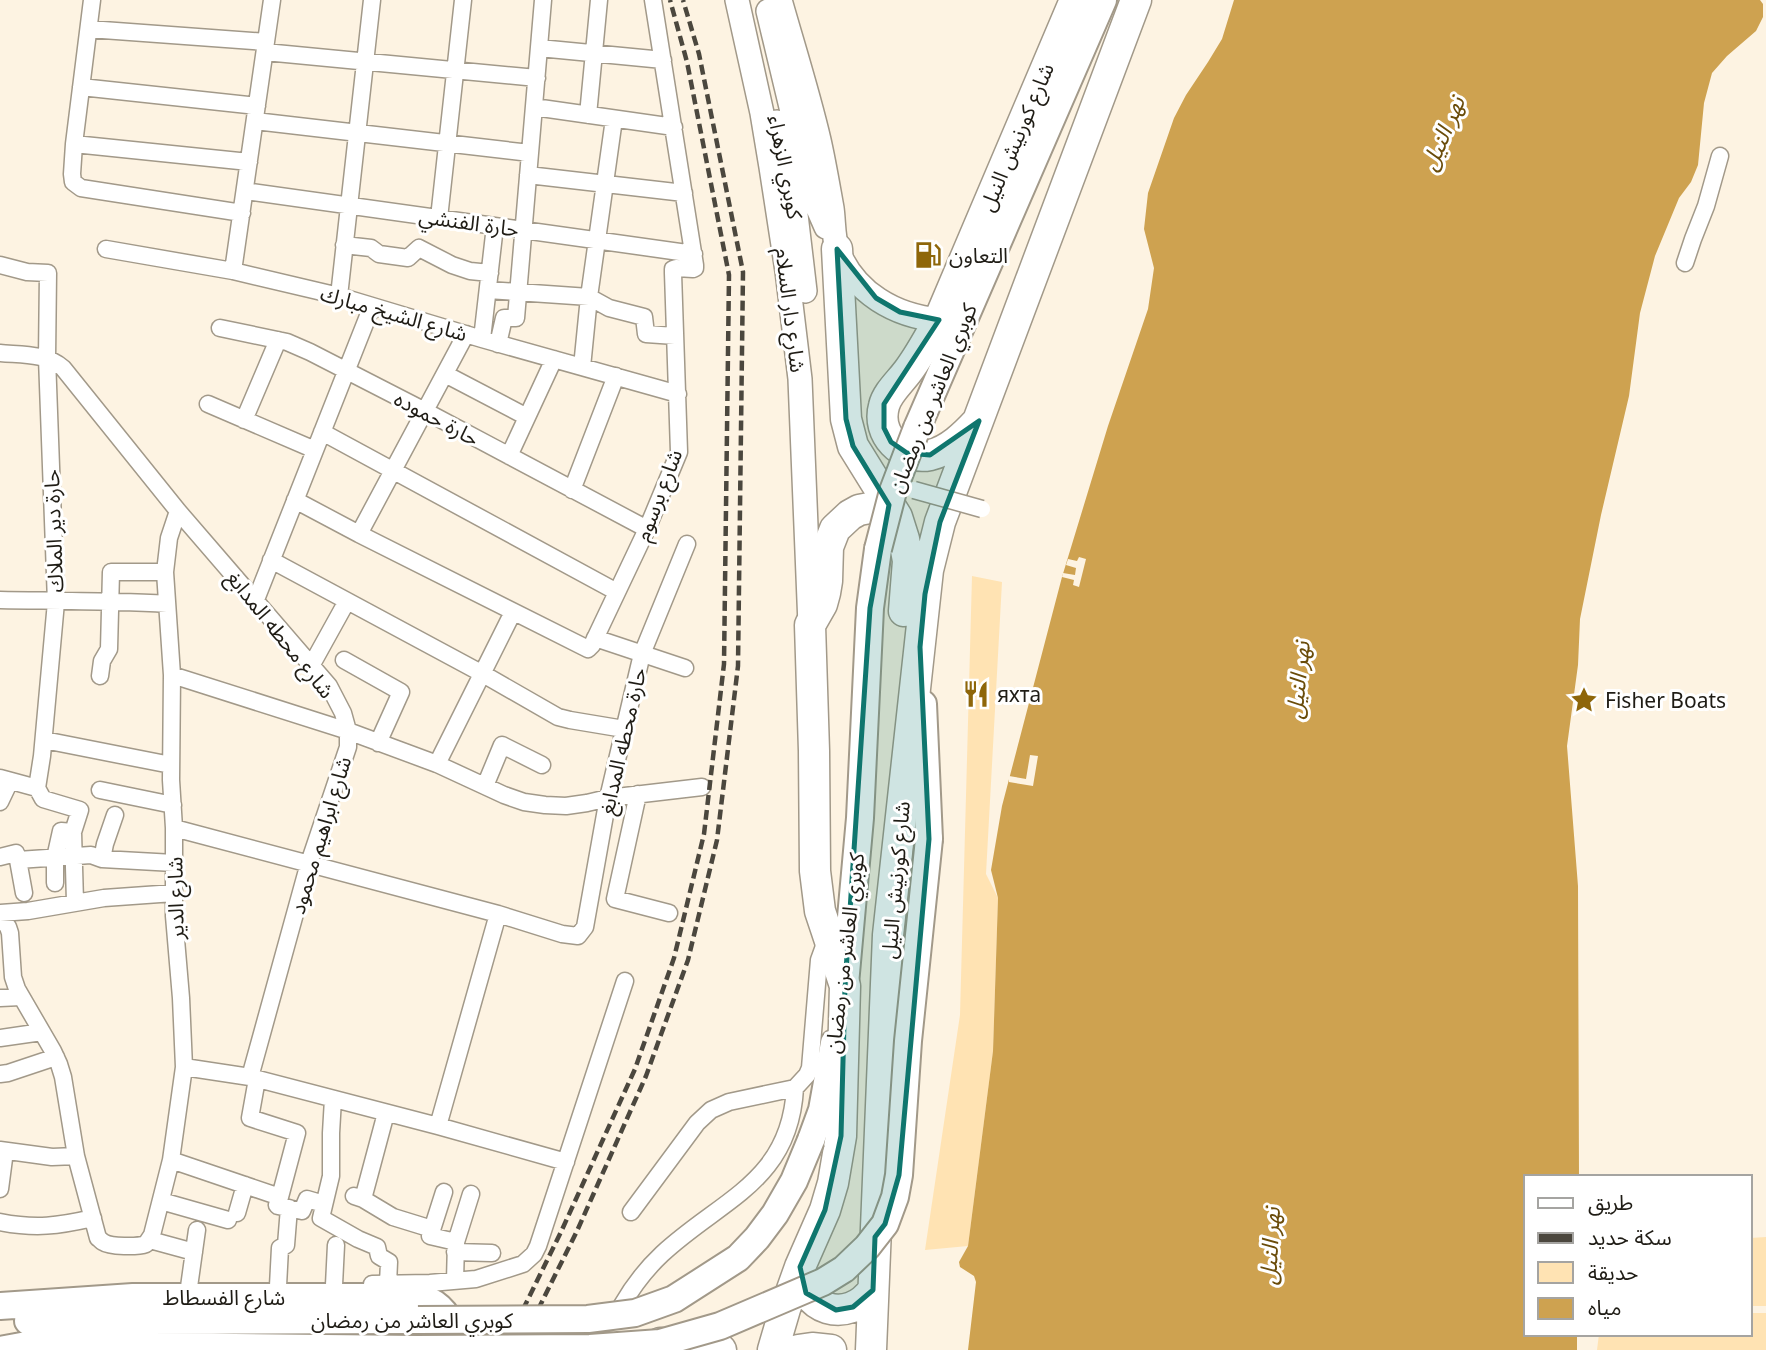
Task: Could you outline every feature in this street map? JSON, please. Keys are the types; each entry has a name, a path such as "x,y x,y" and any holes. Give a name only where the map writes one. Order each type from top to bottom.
{"highway":[{"name":"شارع كورنيش النيل","path":"979,421 945,449 921,456 905,452 891,442 884,428 882,412 887,397 919,355 939,320 1075,0"},
{"name":"شارع كورنيش النيل","path":"871,1350 888,935 925,594 933,546 1136,0"},
{"path":"837,249 847,426 860,459 902,499"},
{"path":"774,1350 800,1267 825,1210 833,1183 841,1136 845,986 820,911 815,871 810,625 825,593 828,547 835,529 859,510 902,499"},
{"path":"902,499 897,517 908,561 899,679 903,709 911,729"},
{"path":"800,1267 806,1293 827,1308 845,1310 853,1307 873,1290"},
{"path":"660,1343 721,1350"},
{"path":"798,1350 831,1350"}],"main road":[{"name":"شارع دار السلام","path":"737,0 771,167 800,379 810,625"},
{"name":"كوبري العاشر من رمضان","path":"0,1321 588,1319 635,1313 674,1299 738,1258 757,1238 794,1181 822,1110 845,986 860,818 871,598 878,549 893,491 917,428 1103,0"},
{"name":"كوبري الزهراء","path":"764,1 795,206 806,302 800,379"},
{"path":"764,1 819,140 837,249 856,279 876,298 900,312 939,320"},
{"name":"كوبري العاشر من رمضان","path":"0,1350 27,1345 417,1349 590,1348 660,1343 720,1325 823,1282 844,1269 867,1247 885,1224 895,1197 899,1174 908,1041 929,839 920,647"},
{"name":"شارع الفسطاط","path":"0,1306 133,1297 421,1297 440,1307 447,1316 454,1337 452,1350"}],"street":[{"path":"92,0 74,144 73,182 81,188 242,213"},
{"path":"233,271 272,0"},
{"path":"339,296 372,0"},
{"path":"439,218 463,0"},
{"path":"490,341 504,318 516,318 543,0"},
{"path":"588,115 599,0"},
{"path":"653,0 694,261"},
{"path":"89,29 537,78"},
{"path":"539,48 663,60"},
{"path":"81,87 256,114 357,133 530,153"},
{"path":"534,107 674,127"},
{"path":"582,367 614,119"},
{"path":"74,144 249,162"},
{"path":"1685,263 1706,206 1720,156"},
{"path":"528,175 684,193"},
{"name":"حارة الفنشي","path":"245,191 597,240 694,261"},
{"path":"490,341 488,290 495,226"},
{"path":"345,245 371,248 379,254 408,258 419,248 452,265 470,271 490,273"},
{"name":"شارع الشيخ مبارك","path":"106,249 233,271 339,296 678,394"},
{"name":"شارع برسوم","path":"592,643 647,529 679,452 673,269 694,261"},
{"name":"حارة دير الملاك","path":"0,265 27,272 48,273 47,358 56,602 37,788"},
{"path":"488,290 589,298 609,308 644,317 646,334 675,336"},
{"path":"255,602 372,306"},
{"name":"حارة حموده","path":"220,328 287,342 425,411 647,529"},
{"path":"359,534 466,334"},
{"path":"244,420 278,341"},
{"path":"0,353 47,358"},
{"name":"شارع محطه المدابغ","path":"47,358 63,368 178,511 329,686 348,730"},
{"path":"509,456 554,359"},
{"path":"444,374 527,417"},
{"path":"572,490 616,376"},
{"path":"208,404 315,450"},
{"path":"322,432 617,592"},
{"path":"902,499 982,509"},
{"path":"295,500 513,612 592,643 642,654 685,668"},
{"name":"شارع الدير","path":"150,1240 171,1160 184,1067 174,916 172,675 165,572 169,538 178,511"},
{"name":"حارة محطه المدابغ","path":"498,914 572,936 578,936 585,927 608,798 642,654 687,544"},
{"path":"271,560 563,719 624,729"},
{"path":"100,676 102,660 109,649 110,573 165,572"},
{"path":"0,600 167,604"},
{"path":"311,666 347,601"},
{"path":"437,764 513,612"},
{"path":"344,660 401,692 378,743"},
{"name":"شارع ابراهيم محمود","path":"172,675 348,730 348,747 309,863 254,1078 250,1118 297,1133 284,1203"},
{"path":"348,730 437,764 504,796 545,806 566,806 608,798 702,787"},
{"path":"44,740 171,765"},
{"path":"485,786 502,745 542,765"},
{"path":"0,802 5,780 37,788 43,799 79,810 73,832 75,902"},
{"path":"100,790 173,805"},
{"path":"638,794 615,899 669,914"},
{"path":"102,859 115,815"},
{"path":"174,828 498,914 439,1126"},
{"path":"55,883 55,858 62,830 73,832"},
{"path":"0,857 16,853 24,893"},
{"path":"18,860 91,855 102,859 174,863"},
{"path":"174,893 104,898 0,915 10,933 13,977 21,997 56,1057 63,1077 76,1156 98,1238 103,1243 142,1246 150,1240 194,1252"},
{"path":"631,1212 697,1123 711,1110 729,1102 795,1088 807,1075 810,1068 819,960 828,936"},
{"path":"133,1297 160,1287 455,1281 476,1279 523,1264 538,1246 625,981"},
{"path":"0,998 21,997"},
{"path":"0,1038 42,1032"},
{"path":"0,1074 56,1057"},
{"path":"184,1067 254,1078 566,1162"},
{"path":"622,1305 640,1277 664,1252 748,1187 767,1168 782,1145 787,1131 795,1088"},
{"path":"333,1099 331,1176 321,1218 377,1247 379,1256 390,1262 388,1284"},
{"path":"386,1114 359,1198 393,1217 432,1229"},
{"path":"0,1189 3,1150 52,1157 76,1156"},
{"path":"171,1160 245,1185 302,1211 307,1199 324,1203"},
{"path":"161,1201 233,1216 245,1185"},
{"path":"444,1192 430,1209 430,1236 455,1247 492,1254"},
{"path":"455,1281 455,1247 471,1195"},
{"path":"278,1286 280,1248 286,1245 284,1203"},
{"path":"0,1222 44,1227 93,1218"},
{"path":"189,1287 197,1230"},
{"path":"334,1285 336,1245"}],"highlighted area":[{"path":"837,249 876,298 900,312 939,320 884,404 884,428 891,442 907,453 930,455 979,421 940,522 925,594 920,647 929,839 899,1175 885,1224 875,1237 873,1290 853,1307 836,1310 806,1293 800,1267 825,1210 841,1136 845,986 870,608 889,505 853,446 846,419"}],"green space":[{"path":"972,576 1002,582 986,874 998,898 993,1051 968,1246 925,1250 960,1015"},
{"path":"1766,1237 1766,1306 1752,1306 1752,1238"},
{"path":"1752,1313 1766,1313 1766,1350 1597,1350 1599,1336 1752,1336"}],"water":[{"name":"نهر النيل","path":"1234,0 1760,0 1763,4 1763,17 1756,31 1712,73 1704,103 1698,165 1691,182 1679,198 1655,256 1640,313 1629,396 1580,619 1578,665 1567,746 1578,886 1579,1175 1524,1175 1524,1336 1577,1336 1577,1350 968,1350 976,1282 974,1276 960,1267 959,1262 968,1246 993,1051 998,898 991,870 1002,806 1062,577 1108,426 1148,309 1154,268 1144,229 1148,193 1174,118 1222,39"}],"pier":[{"path":"1079,557 1086,559 1079,587 1073,585 1074,580 1062,577 1063,573 1075,575 1076,568 1066,565 1068,559 1077,561"},
{"path":"1030,755 1038,756 1033,786 1009,782 1009,776 1026,779"}],"railway":[{"path":"503,1350 561,1232 635,1069 674,958 704,834 724,664 729,275 687,62 670,0"},
{"path":"518,1350 577,1231 646,1076 688,960 717,840 738,666 743,272 699,54 683,0"}],"place":[{"name":"التعاون","path":"928,255"},
{"name":"яхта","path":"976,694"},
{"name":"Fisher Boats","path":"1584,700"}]}
